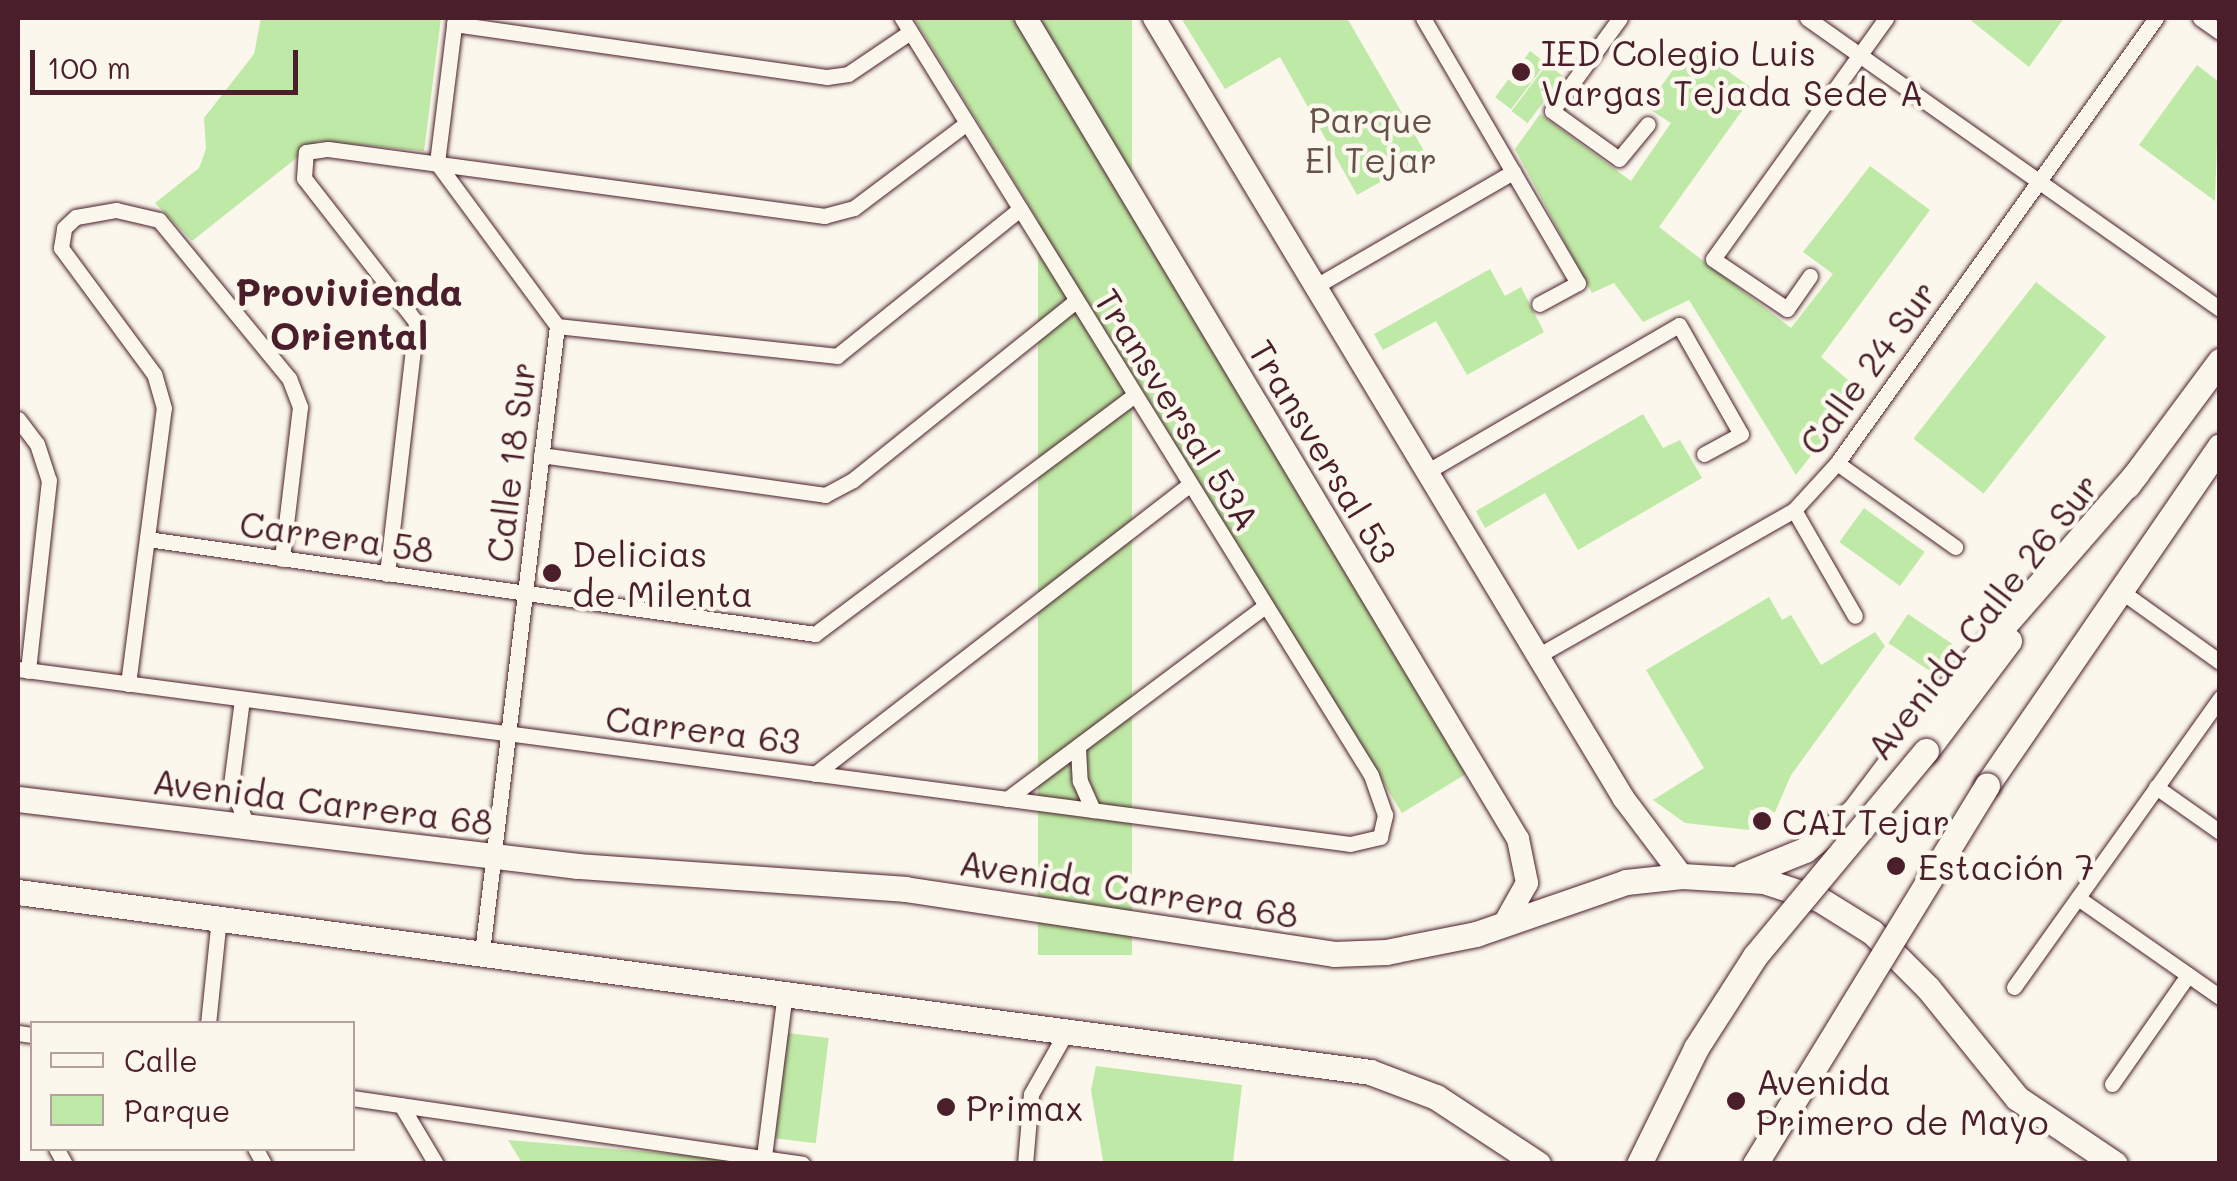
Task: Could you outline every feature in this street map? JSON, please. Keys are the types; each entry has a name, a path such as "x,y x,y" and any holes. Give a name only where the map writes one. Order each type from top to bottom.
{"main road":[{"name":"Avenida Calle 26 Sur","path":"1638,1164 1696,1048 1755,956 1926,752 2220,361"},
{"path":"1756,1164 1987,785 2118,589 2220,446"},
{"path":"1736,878 1805,850 1854,811 1930,709 2136,474"},
{"name":"Avenida Carrera 68","path":"18,799 493,857 904,889 1285,950 1386,952 1504,924 1626,882 1682,876 1736,878 1792,888 1872,932 1928,988 2017,1098 2116,1164"},
{"path":"18,892 1370,1072 1436,1097 1538,1164"}],"street":[{"name":"Transversal 53","path":"1026,18 1518,839 1527,883 1504,924"},
{"path":"1154,18 1650,841 1682,876"},
{"path":"1423,18 1578,283 1539,304"},
{"path":"1620,18 1552,111 1619,160 1648,124"},
{"path":"1807,18 2220,309"},
{"path":"1810,276 1787,309 1713,259 1886,18"},
{"name":"Calle 24 Sur","path":"1539,655 1794,510 1836,463 2156,18"},
{"path":"2200,18 2220,32"},
{"path":"437,163 454,21 839,76 906,24"},
{"name":"Transversal 53A","path":"906,24 1264,608 1371,775 1384,815 1380,836"},
{"path":"386,574 416,322 300,169 315,148 839,214 967,124"},
{"name":"Calle 18 Sur","path":"437,163 557,326 482,952"},
{"path":"1316,286 1513,172"},
{"path":"557,326 837,356 1020,209"},
{"path":"128,684 164,408 158,381 68,259 60,237 76,217 116,210 159,220 296,390 300,407 282,559"},
{"path":"541,455 824,495 853,480 1076,302"},
{"path":"1428,471 1679,325 1741,434 1704,454"},
{"name":"Carrera 58","path":"147,539 815,634 1133,396"},
{"path":"18,419 37,444 50,480 23,670"},
{"path":"1836,463 1955,547"},
{"path":"815,774 1189,485"},
{"path":"1794,510 1854,616"},
{"path":"2118,589 2220,662"},
{"path":"1007,799 1264,608"},
{"name":"Carrera 63","path":"23,670 1350,844 1380,836"},
{"path":"242,698 231,786 248,828"},
{"path":"2014,987 2220,698"},
{"path":"1078,748 1080,781 1093,810"},
{"path":"2156,787 2220,832"},
{"path":"2078,898 2220,998"},
{"path":"208,1021 219,918"},
{"path":"2112,1084 2188,975"},
{"path":"763,1161 785,992"},
{"path":"1026,1164 1031,1094 1068,1029"},
{"path":"355,1098 802,1164"},
{"path":"402,1104 436,1164"}],"green space":[{"path":"261,18 441,18 424,151 318,141 192,241 155,203 199,168 206,149 204,118 254,54"},
{"path":"914,18 1014,18 1466,774 1402,813"},
{"path":"1038,18 1132,18 1132,955 1038,955"},
{"name":"Parque El Tejar","path":"1181,18 1347,18 1427,156 1357,195 1280,57 1225,89"},
{"path":"1968,18 2064,18 2029,67"},
{"path":"1691,45 1756,91 1659,227 1791,328 1833,274 1803,252 1870,166 1930,210 1821,357 1861,391 1796,475 1689,300 1643,322 1614,283 1592,293 1515,149 1540,114 1631,181 1671,123 1646,107"},
{"path":"1530,51 1546,63 1511,109 1495,97"},
{"path":"1547,64 1563,76 1527,123 1511,111"},
{"path":"2197,65 2219,82 2215,201 2139,145"},
{"path":"1490,269 1505,296 1521,287 1544,332 1467,375 1436,321 1383,350 1374,334"},
{"path":"2036,282 2106,337 1984,494 1913,439"},
{"path":"1643,414 1663,448 1680,440 1702,478 1578,550 1545,493 1485,528 1476,511"},
{"path":"1864,508 1925,552 1900,586 1839,542"},
{"path":"1769,597 1782,620 1791,615 1821,665 1875,632 1885,646 1791,775 1775,812 1750,810 1749,830 1685,823 1653,800 1704,768 1646,670"},
{"path":"1908,614 1953,644 1933,673 1888,643"},
{"path":"788,1033 829,1038 816,1143 775,1138"},
{"path":"1096,1066 1242,1085 1233,1163 1087,1163 1103,1161 1091,1090"},
{"path":"508,1140 744,1160 748,1163 522,1163"}],"place":[{"name":"IED Colegio Luis Vargas Tejada Sede A","path":"1521,72"},
{"name":"Delicias de Milenta","path":"552,573"},
{"name":"CAI Tejar","path":"1762,821"},
{"name":"Estación 7","path":"1896,866"},
{"name":"Avenida Primero de Mayo","path":"1736,1101"},
{"name":"Primax","path":"946,1107"}],"district":[{"name":"Provivienda Oriental","path":"349,314"}]}
